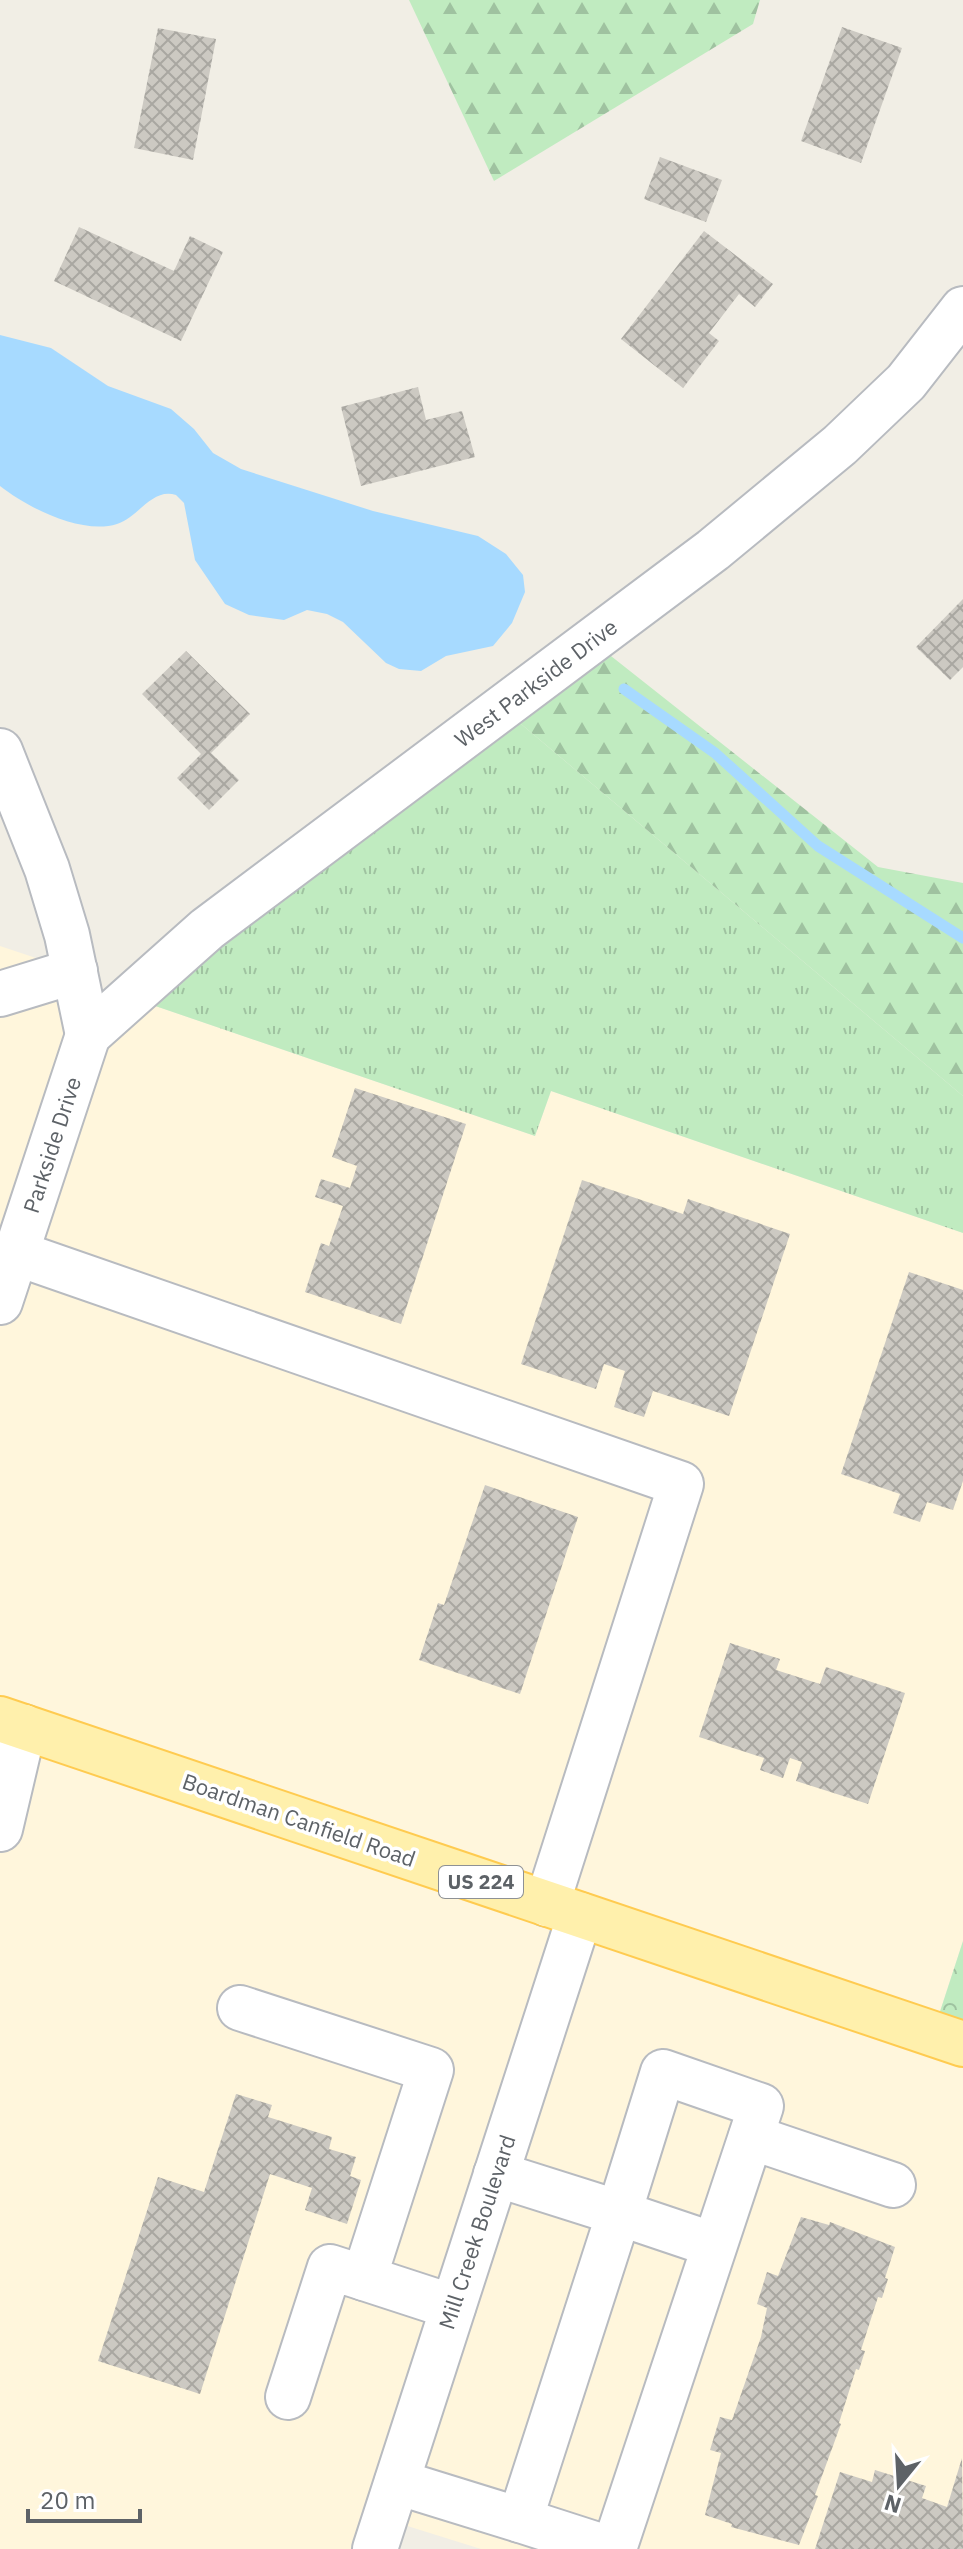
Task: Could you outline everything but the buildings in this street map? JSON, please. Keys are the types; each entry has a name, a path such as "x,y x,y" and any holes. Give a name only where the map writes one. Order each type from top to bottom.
{"main road":[{"name":"Boardman Canfield Road","path":"12,1723 963,2044"}],"street":[{"name":"West Parkside Drive","path":"88,1035 207,929 713,550 817,464 906,382 963,309"},
{"path":"0,751 47,869 75,971 88,1035"},
{"path":"0,994 75,971"},
{"name":"Parkside Drive","path":"0,1302 88,1035"},
{"name":"Mill Creek Boulevard","path":"16,1253 681,1484 563,1909 496,2174 375,2549"},
{"path":"0,1829 12,1723"},
{"path":"240,2008 431,2070 364,2278"},
{"path":"397,2482 612,2549 761,2106 663,2072 520,2520"},
{"path":"751,2137 893,2185"},
{"path":"496,2174 714,2245"},
{"path":"288,2397 330,2267 453,2307"}],"shaded area":[{"path":"0,946 75,971 88,1034 129,997 535,1136 551,1091 963,1233 963,1941 933,2033 963,2044 963,2549 481,2549 385,2519 375,2549 0,2549"}],"green space":[{"path":"409,0 760,0 753,24 494,181"},
{"path":"592,641 878,867 963,883 963,1096 502,708"},
{"path":"502,708 963,1096 963,1233 551,1091 535,1136 129,997"},
{"path":"963,1941 963,2044 933,2033"}],"water":[{"path":"0,335 51,348 108,386 171,409 194,429 213,453 241,469 373,511 478,536 506,554 523,575 525,592 512,623 493,646 446,656 421,671 399,669 386,663 343,622 327,614 307,610 284,620 249,615 225,604 195,560 184,503 176,495 160,495 125,521 103,526 72,523 25,503 0,486"}],"waterway":[{"path":"624,689 715,753 818,846 963,938"}]}
